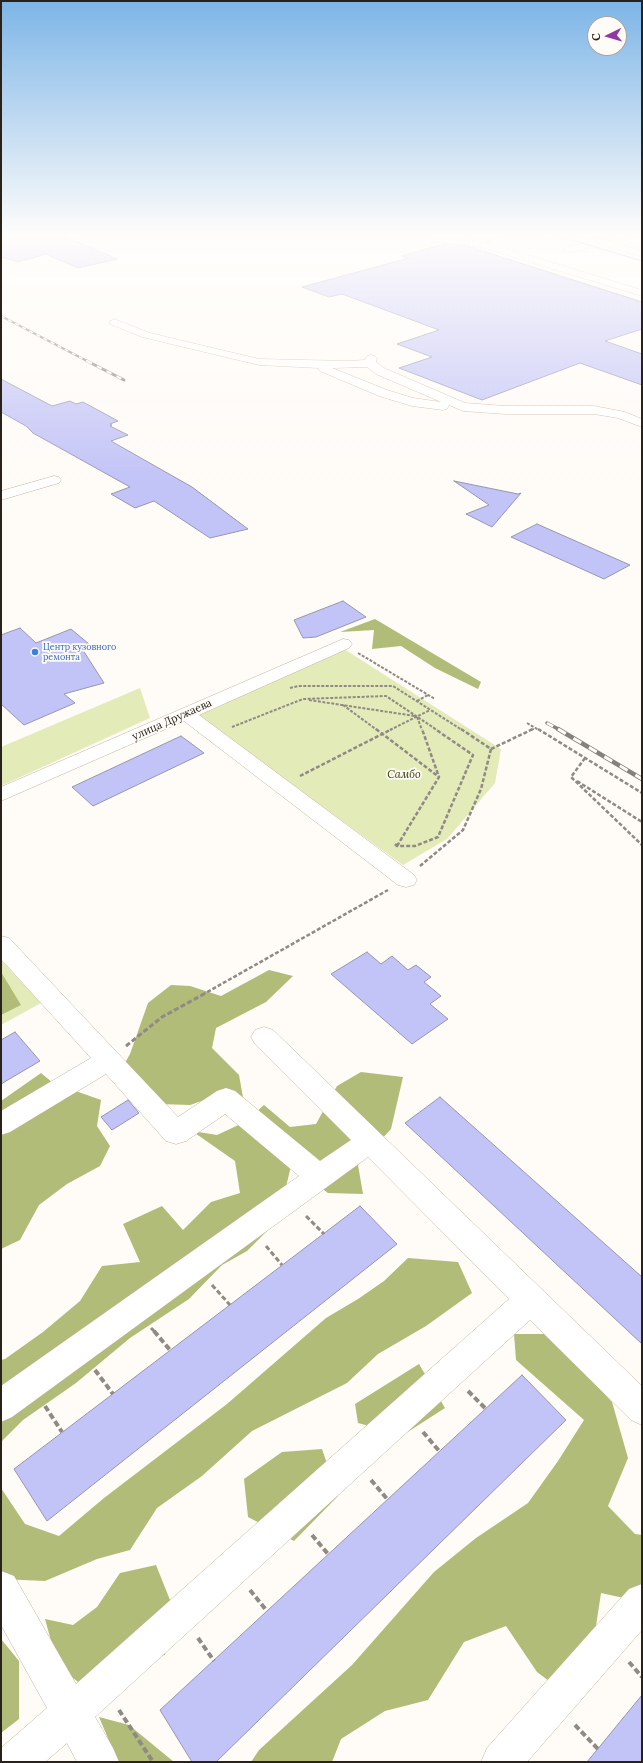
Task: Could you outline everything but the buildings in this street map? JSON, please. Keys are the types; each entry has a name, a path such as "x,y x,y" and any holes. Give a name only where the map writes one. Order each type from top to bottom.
{"street":[{"path":"114,322 146,335 259,362 312,363 371,361 380,371 463,407"},
{"path":"312,363 383,393 430,406 505,410 594,410 621,415 642,423"},
{"path":"1,496 54,480"},
{"name":"улица Дружаева","path":"1,795 343,644"},
{"path":"186,714 210,732 288,778 406,880"},
{"path":"1,944 176,1133 226,1099 319,1176"},
{"path":"264,1037 369,1142 642,1408"},
{"path":"1,1124 109,1060"},
{"path":"1,1406 319,1176 369,1142"},
{"path":"15,1762 103,1685 530,1300"},
{"path":"1,1589 99,1762"},
{"path":"501,1762 642,1602"}],"path":[{"path":"343,644 435,698"},
{"path":"284,690 298,686 393,686 491,749"},
{"path":"417,701 428,695"},
{"path":"210,732 234,726 302,699 386,696 473,755 438,836 415,846 397,846"},
{"path":"302,699 417,717"},
{"path":"342,705 439,777"},
{"path":"288,778 301,775 430,710"},
{"path":"417,717 439,777"},
{"path":"527,723 642,793"},
{"path":"234,726 240,731"},
{"path":"491,749 536,728"},
{"path":"109,1060 162,1016 406,880 427,859 463,830 481,789 491,749"},
{"path":"571,777 585,758"},
{"path":"288,778 301,775"},
{"path":"301,775 307,780"},
{"path":"397,846 439,777"},
{"path":"571,777 642,822"},
{"path":"571,777 642,845"},
{"path":"391,841 397,846 406,880"},
{"path":"31,1384 62,1432"},
{"path":"103,1685 153,1762"}],"green space":[{"path":"375,619 481,682 478,689 435,668 401,646 372,649 374,630 340,632"},
{"name":"Самбо","path":"344,649 501,749 495,783 447,839 403,865 195,715"},
{"path":"140,688 150,718 1,786 1,747"},
{"path":"1,960 41,1003 1,1025"},
{"path":"269,970 293,976 266,1002 216,1028 212,1048 239,1075 244,1103 219,1095 190,1105 159,1104 118,1075 130,1054 148,1003 171,985 190,986 221,996"},
{"path":"1,972 21,1005 1,1015"},
{"path":"361,1072 403,1077 391,1129 358,1165 363,1194 328,1193 291,1166 278,1220 247,1251 222,1265 189,1299 130,1338 76,1383 23,1420 1,1442 1,1360 5,1359 43,1332 80,1301 102,1266 140,1262 123,1224 162,1206 183,1230 211,1202 240,1193 235,1161 192,1131 217,1135 245,1122 264,1105 290,1127 316,1124 337,1086"},
{"path":"41,1073 53,1083 101,1100 97,1126 110,1146 100,1166 67,1184 39,1205 20,1240 1,1249 1,1101"},
{"path":"408,1258 458,1262 472,1293 426,1326 378,1354 347,1383 252,1431 202,1476 157,1508 130,1550 97,1559 45,1581 1,1579 1,1488 25,1524 59,1536 104,1498 227,1404 326,1318 384,1281"},
{"path":"514,1334 551,1334 612,1402 628,1458 608,1506 635,1534 642,1535 642,1602 601,1593 591,1659 549,1681 537,1672 506,1626 464,1642 428,1700 385,1711 341,1739 332,1762 251,1762 259,1750 352,1665 434,1572 476,1538 528,1503 558,1461 584,1420 516,1360"},
{"path":"419,1364 445,1408 403,1435 358,1423 355,1404"},
{"path":"322,1449 338,1496 294,1541 248,1517 244,1479 282,1452"},
{"path":"156,1565 172,1605 165,1655 125,1664 83,1686 58,1666 45,1619 73,1625 97,1607 120,1573"},
{"path":"1,1639 19,1661 19,1719 1,1733"},
{"path":"99,1717 129,1725 174,1762 118,1762"}],"railway":[{"path":"2,316 89,362"},
{"path":"87,361 124,380"},
{"path":"547,723 560,730"},
{"path":"558,729 642,779"}],"place":[{"name":"Центр кузовного ремонта","path":"35,652"}]}
